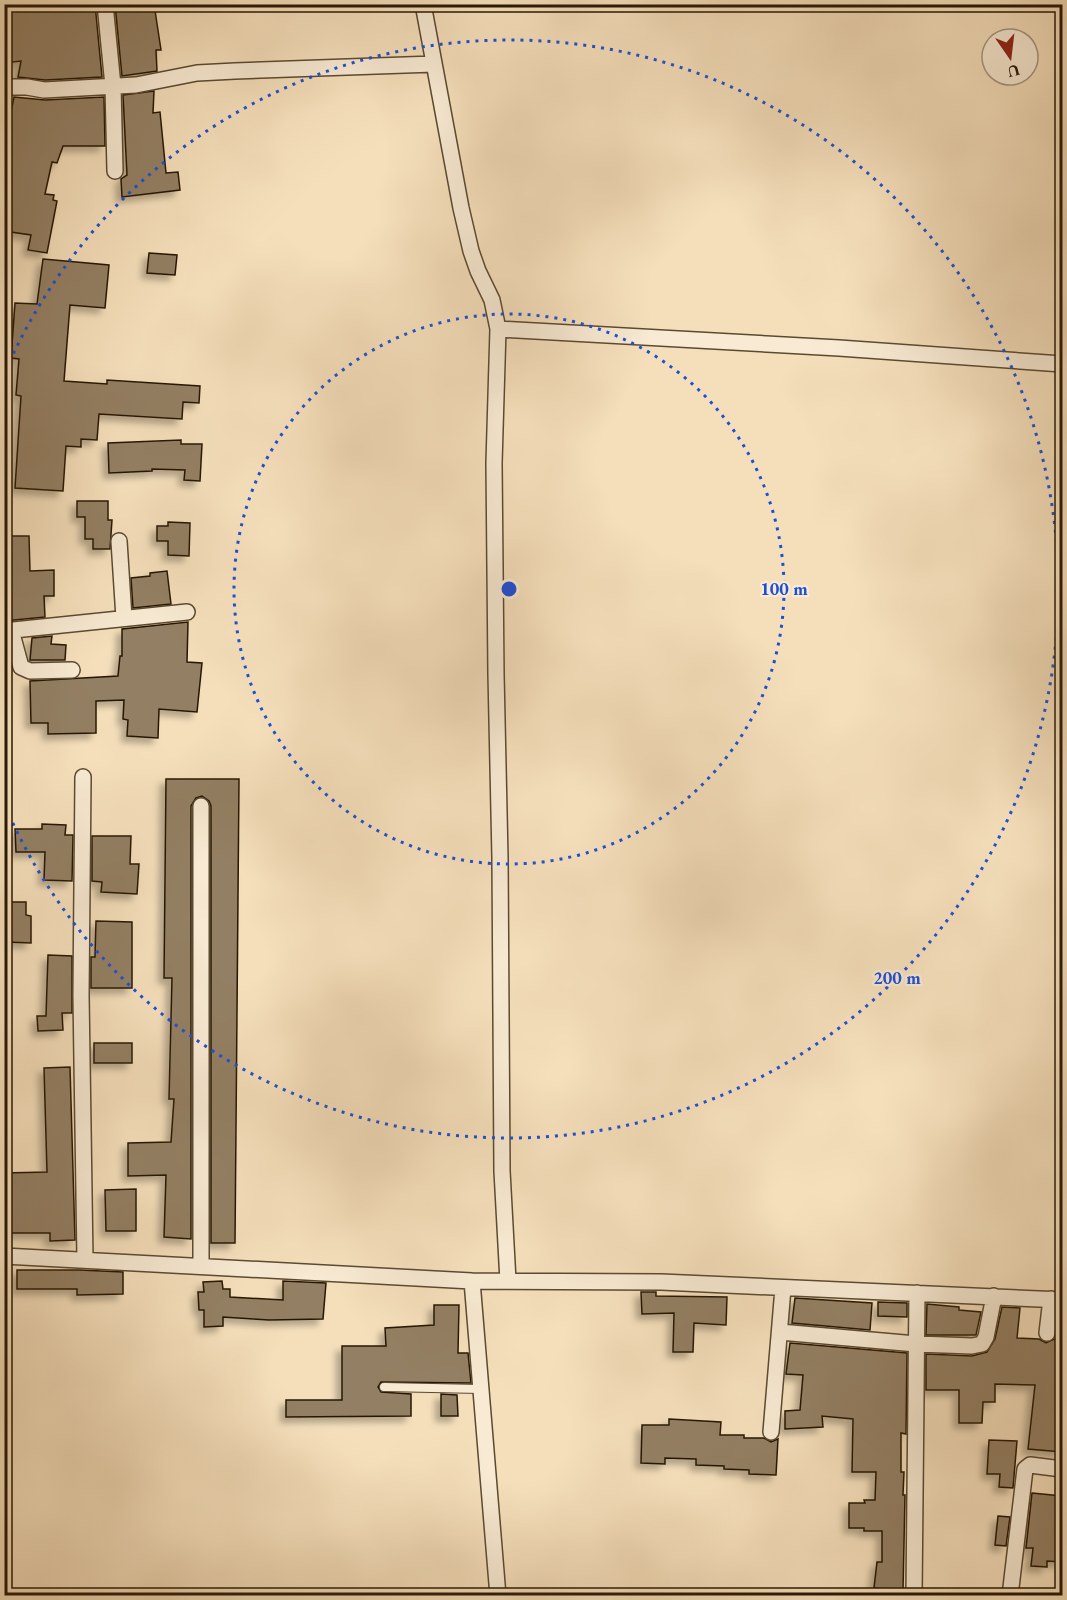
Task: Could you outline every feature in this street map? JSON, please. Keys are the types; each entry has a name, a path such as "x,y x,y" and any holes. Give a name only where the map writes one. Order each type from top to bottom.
{"street":[{"path":"105,4 113,86 115,171"},
{"path":"423,4 471,251 492,300 498,329 494,463 496,663 501,869 502,1171 508,1281"},
{"path":"4,87 44,90 136,84 197,73 235,70 434,64"},
{"path":"498,329 1062,364"},
{"path":"118,541 124,618"},
{"path":"72,670 30,671 21,667 8,631 187,612"},
{"path":"83,777 81,995 85,1260"},
{"path":"201,806 201,1266"},
{"path":"4,1256 472,1281 661,1282 1057,1300 1047,1333"},
{"path":"472,1281 498,1596"},
{"path":"771,1432 783,1288"},
{"path":"914,1596 917,1293"},
{"path":"780,1332 916,1344 972,1346 982,1344 986,1337 994,1296"},
{"path":"1010,1596 1025,1469 1030,1465 1062,1469"}],"lane":[{"path":"384,1388 480,1389"}],"building":[{"path":"4,4 27,4 28,9 55,4 95,4 102,77 45,80 18,77 21,61 4,63"},
{"path":"115,4 154,4 161,50 156,50 157,71 122,76"},
{"path":"154,91 153,113 160,112 166,173 178,172 180,190 122,197 121,179 127,175 123,95"},
{"path":"14,97 45,100 104,97 105,146 63,146 57,163 52,162 45,194 54,195 53,200 57,201 47,253 28,250 31,235 4,231 4,111 11,112"},
{"path":"149,253 177,255 175,275 147,273"},
{"path":"43,259 109,265 105,308 70,305 64,381 107,384 107,380 200,386 199,403 183,402 182,419 99,414 97,440 81,439 81,447 66,446 63,491 15,488 21,396 16,395 19,359 11,358 15,303 37,304"},
{"path":"181,440 181,444 202,444 200,481 184,480 185,470 152,469 152,471 109,473 108,443"},
{"path":"77,501 108,501 108,520 112,520 110,549 93,549 93,539 85,539 85,517 77,517"},
{"path":"168,522 190,523 189,556 168,555 168,541 157,541 157,526 168,526"},
{"path":"4,536 29,536 30,571 54,570 54,596 44,596 45,617 4,621"},
{"path":"167,571 171,604 133,608 131,578"},
{"path":"188,622 187,662 202,663 197,712 159,709 158,738 127,736 128,720 123,719 124,700 96,701 96,733 48,734 48,723 31,723 30,681 118,676 120,656 122,656 122,629"},
{"path":"52,636 51,644 66,645 65,660 30,660 32,638"},
{"path":"166,779 239,779 235,1243 211,1243 211,806 209,801 202,796 196,798 191,806 191,1239 164,1237 166,1175 128,1176 128,1143 171,1142 174,1099 169,1099 172,978 164,978"},
{"path":"42,824 66,825 65,835 73,835 72,881 44,880 45,852 16,852 15,829 42,829"},
{"path":"92,836 131,836 130,864 139,864 137,894 101,892 102,882 92,881"},
{"path":"8,902 26,902 26,915 31,916 31,943 7,942"},
{"path":"96,921 132,922 132,988 91,988 91,957 95,957"},
{"path":"48,955 72,956 72,1013 62,1013 63,1030 38,1031 37,1016 46,1016"},
{"path":"94,1043 132,1043 132,1063 94,1063"},
{"path":"70,1067 75,1240 50,1241 50,1233 4,1233 4,1173 47,1172 44,1068"},
{"path":"136,1189 136,1231 106,1231 105,1190"},
{"path":"17,1270 123,1272 123,1294 77,1295 77,1289 17,1289"},
{"path":"222,1281 223,1289 230,1289 230,1297 283,1300 283,1281 326,1283 323,1319 269,1320 223,1317 223,1326 204,1327 204,1310 199,1310 198,1292 204,1292 203,1282"},
{"path":"641,1292 656,1292 656,1296 727,1297 726,1325 694,1323 693,1352 673,1352 674,1313 642,1314"},
{"path":"795,1298 872,1303 870,1330 792,1323"},
{"path":"878,1302 907,1303 907,1317 878,1316"},
{"path":"927,1304 981,1312 976,1335 926,1335"},
{"path":"434,1305 459,1305 458,1353 468,1353 471,1383 381,1382 378,1387 381,1392 411,1394 411,1416 286,1417 286,1400 342,1400 342,1346 386,1346 385,1328 434,1325"},
{"path":"1002,1307 1020,1308 1017,1338 1039,1339 1046,1343 1054,1339 1062,1340 1062,1452 1028,1449 1035,1385 995,1384 995,1402 983,1402 982,1423 959,1423 959,1390 926,1390 926,1354 972,1356 987,1352 995,1339"},
{"path":"790,1343 907,1353 906,1434 901,1433 901,1472 904,1472 903,1495 905,1495 903,1591 874,1588 877,1562 882,1562 882,1531 849,1528 849,1503 865,1503 864,1500 875,1500 876,1472 852,1472 853,1419 822,1416 823,1427 785,1429 785,1411 800,1410 803,1375 786,1374"},
{"path":"441,1394 457,1395 458,1416 441,1416"},
{"path":"669,1419 721,1422 720,1435 744,1435 744,1438 764,1438 771,1442 778,1439 776,1475 749,1474 749,1470 724,1469 724,1466 696,1465 696,1459 665,1458 665,1464 641,1463 642,1425 669,1425"},
{"path":"989,1440 1017,1441 1013,1488 999,1487 1000,1474 987,1474"},
{"path":"1032,1493 1062,1496 1062,1562 1047,1561 1047,1567 1031,1566 1033,1548 1026,1548"},
{"path":"998,1516 1010,1517 1006,1546 995,1545"}]}
